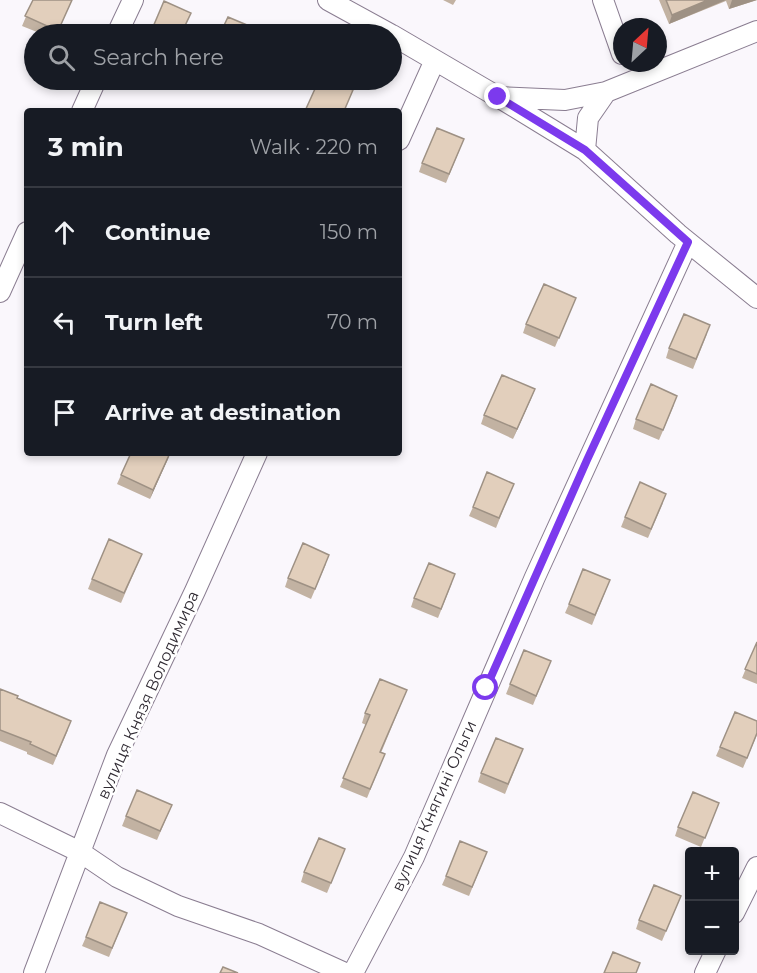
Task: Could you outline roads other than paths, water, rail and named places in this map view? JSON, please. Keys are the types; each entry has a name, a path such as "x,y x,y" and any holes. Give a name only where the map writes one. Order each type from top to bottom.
{"street":[{"path":"122,24 133,0"},
{"path":"328,0 371,24"},
{"path":"603,0 613,28"},
{"path":"667,60 757,31"},
{"path":"402,41 585,150 688,242 757,298"},
{"path":"402,133 435,60"},
{"path":"585,150 588,118 606,92 628,72"},
{"path":"83,108 91,90"},
{"path":"498,97 565,100 606,92"},
{"path":"0,292 24,239"},
{"name":"вулиця Княгині Ольги","path":"353,973 414,857 540,566 688,242"},
{"name":"вулиця Князя Володимира","path":"34,973 117,755 256,456"},
{"path":"0,813 80,852 117,877 178,906 259,934 345,973"},
{"path":"739,905 757,867"},
{"path":"705,973 714,955"}]}
